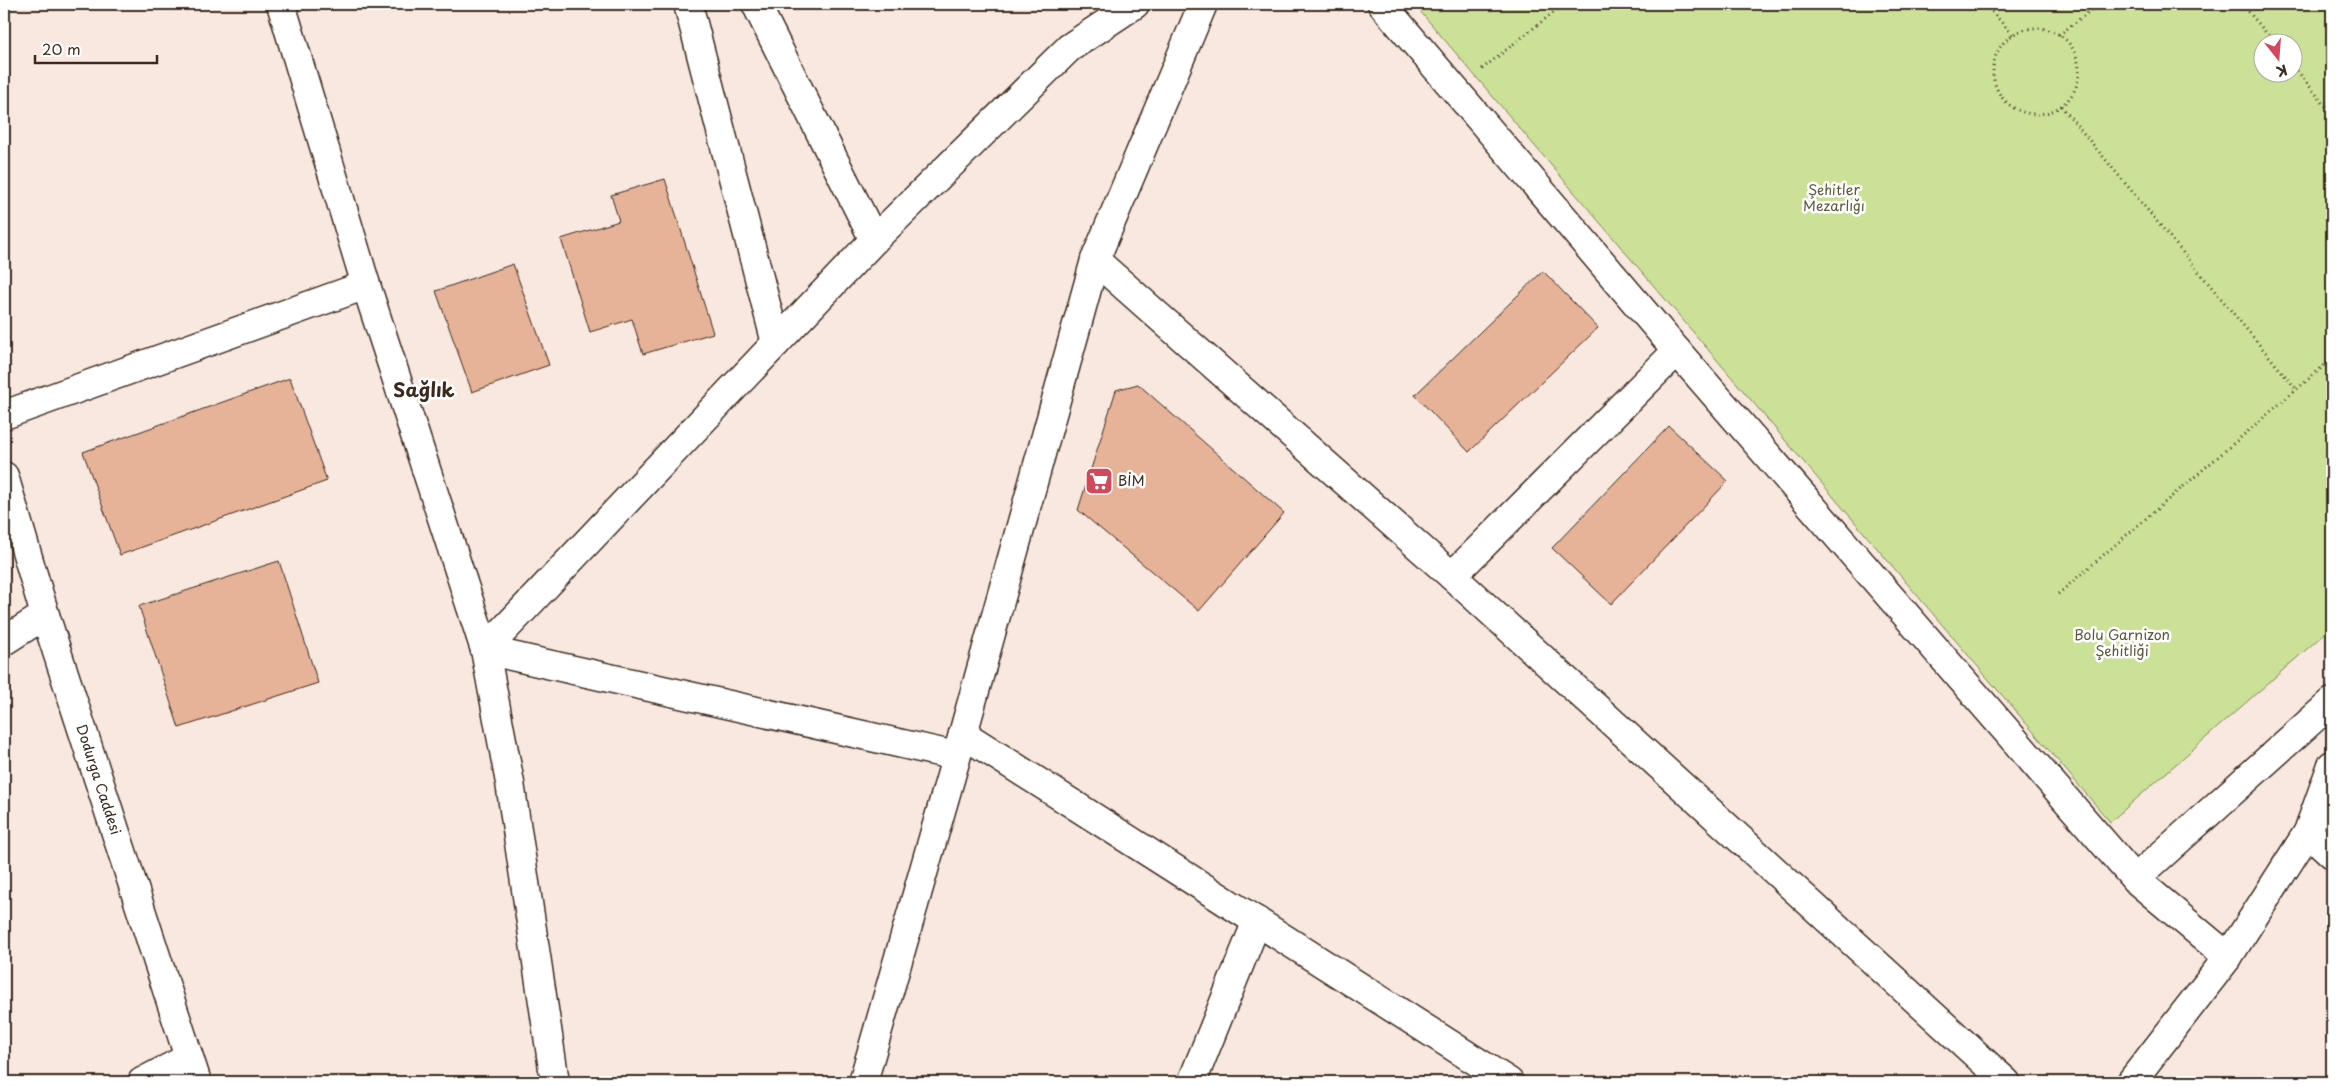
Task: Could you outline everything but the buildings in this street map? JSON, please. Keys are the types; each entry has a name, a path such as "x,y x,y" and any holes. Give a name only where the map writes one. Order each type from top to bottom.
{"street":[{"path":"281,4 366,285 485,650 510,783 555,1082"},
{"path":"688,4 776,343"},
{"path":"756,4 874,240"},
{"path":"485,650 874,240 1069,48 1135,4"},
{"path":"863,1082 960,745 1095,260 1203,4"},
{"path":"1382,4 1677,351 2135,878 2228,957"},
{"path":"1095,260 1452,576 2006,1082"},
{"path":"4,415 366,285"},
{"path":"1452,576 1677,351"},
{"name":"Dodurga Caddesi","path":"4,476 45,615 192,1070"},
{"path":"4,641 45,615"},
{"path":"485,650 960,745 1257,921 1509,1082"},
{"path":"2135,878 2332,702"},
{"path":"2131,1082 2228,957 2308,832 2332,765"},
{"path":"2308,832 2332,854"},
{"path":"1192,1082 1257,921"},
{"path":"142,1082 192,1070"}],"path":[{"path":"1455,90 1564,4"},
{"path":"1985,4 2013,34"},
{"path":"2058,36 2099,4"},
{"path":"2242,4 2266,32"},
{"path":"2040,28 2065,40 2074,51 2079,64 2079,78 2074,92 2061,106 2052,111 2038,114 2024,113 2011,107 2001,96 1995,84 1993,70 1996,56 2003,44 2013,34 2026,29 2040,28"},
{"path":"2304,79 2332,114"},
{"path":"2061,106 2297,390"},
{"path":"2058,594 2332,359"}],"green space":[{"name":"Şehitler Mezarlığı","path":"1414,4 2332,4 2332,627 2110,822"}],"place":[{"name":"BİM","path":"1099,481"}],"district":[{"name":"Sağlık","path":"424,390"}],"park label":[{"name":"Bolu Garnizon Şehitliği","path":"2122,644"}]}
